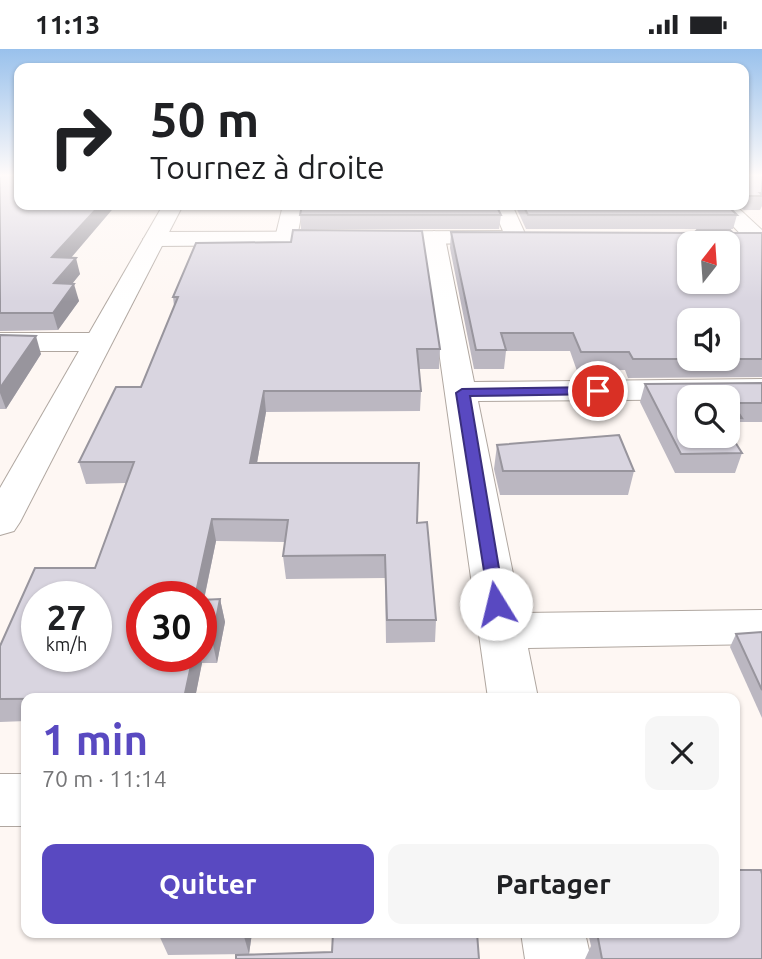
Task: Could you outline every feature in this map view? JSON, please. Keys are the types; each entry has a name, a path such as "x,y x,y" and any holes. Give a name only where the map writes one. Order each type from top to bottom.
{"street":[{"path":"0,522 166,217"},
{"path":"286,239 290,217"},
{"path":"507,217 516,238"},
{"path":"737,217 760,239"},
{"path":"434,238 512,693"},
{"path":"154,239 543,238"},
{"path":"740,239 760,239"},
{"path":"0,342 98,342"},
{"path":"462,393 762,389"},
{"path":"500,631 762,627"},
{"path":"0,800 21,800"},
{"path":"555,938 558,959"}],"building":[{"path":"0,217 88,217 52,257 76,258 54,283 74,284 53,313 0,313"},
{"path":"293,230 422,231 440,349 417,349 421,391 264,391 250,463 419,463 417,523 427,522 436,620 387,620 385,555 283,556 288,520 212,519 198,581 126,581 126,672 190,672 185,693 21,693 21,699 0,699 0,646 21,599 21,672 112,672 112,581 29,581 35,568 95,568 134,462 79,462 116,387 141,387 178,297 173,297 196,243 291,242"},
{"path":"697,230 731,231 696,231"},
{"path":"451,232 677,233 677,294 740,294 740,233 762,233 762,359 740,359 740,308 677,308 677,359 633,359 629,352 581,352 573,333 501,333 506,350 476,350"},
{"path":"0,335 36,336 0,388"},
{"path":"762,383 762,403 740,403 740,385 677,385 677,446 645,384"},
{"path":"619,435 634,471 503,471 497,445"},
{"path":"678,448 739,448 742,453 681,454"},
{"path":"762,632 762,690 736,634"},
{"path":"740,870 761,870 762,959 602,959 598,938 740,938"},
{"path":"333,938 477,938 479,959 236,959 236,955 332,952"}],"route":[{"path":"496,604 462,393 598,391"}]}
